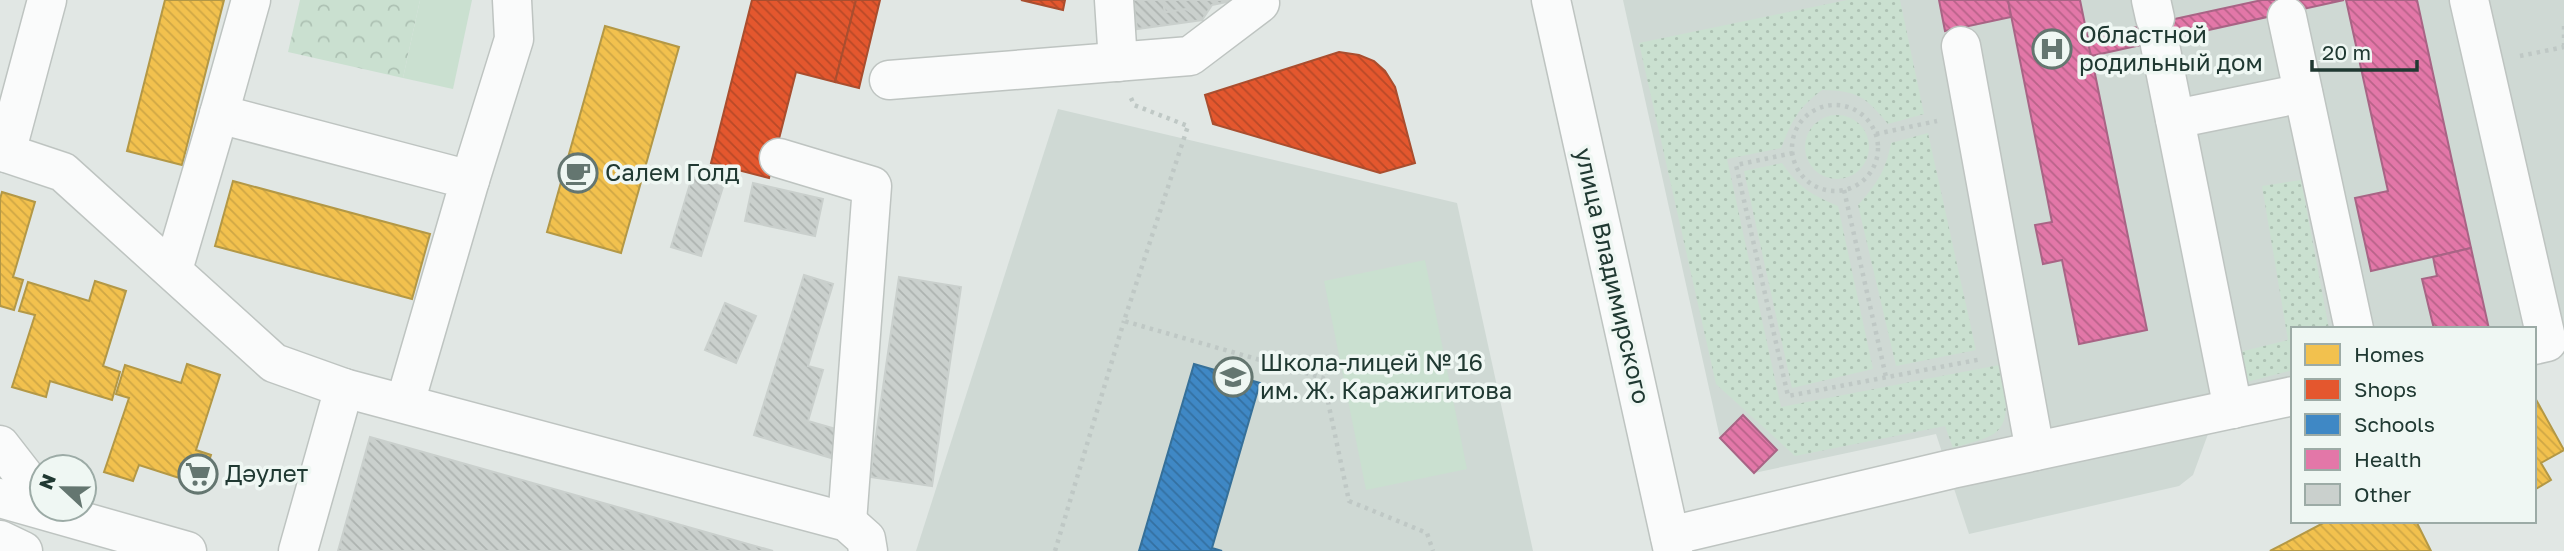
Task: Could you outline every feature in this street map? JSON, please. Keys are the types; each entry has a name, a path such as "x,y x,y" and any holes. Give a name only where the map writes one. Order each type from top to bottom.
{"street":[{"path":"47,0 3,152 63,172 274,363 344,388 405,403 858,537 872,186 779,158"},
{"path":"173,271 251,0"},
{"path":"405,403 514,39 512,0"},
{"path":"1114,0 1118,62"},
{"name":"улица Владимирского","path":"1551,0 1672,543"},
{"path":"2469,0 2548,341"},
{"path":"889,80 1190,56 1264,1"},
{"path":"2287,17 2354,327"},
{"path":"2155,21 2233,409"},
{"path":"1961,46 2035,451"},
{"path":"2175,119 2303,93"},
{"path":"219,114 470,180"},
{"path":"298,551 344,388"},
{"path":"1672,543 2035,451 2291,396"},
{"path":"0,444 28,481"},
{"path":"0,498 28,503"},
{"path":"98,523 187,551"},
{"path":"0,540 23,551"}],"path":[{"path":"2483,64 2564,46 2564,26"},
{"path":"1055,551 1124,321 1188,126 1134,105 1118,62"},
{"path":"1833,104 1853,108 1870,122 1876,134 1877,156 1869,175 1858,185 1844,190 1830,191 1816,187 1805,179 1797,167 1793,153 1793,139 1798,126 1807,115 1819,107 1833,104"},
{"path":"1876,134 1972,113"},
{"path":"1793,153 1736,166 1788,396 2017,352"},
{"path":"1844,190 1886,377"},
{"path":"1124,321 1323,378 1349,501 1427,533 1433,551"}],"shaded area":[{"path":"1623,0 2564,0 2564,354 2536,360 2536,327 2291,327 2291,415 2208,434 2193,475 2179,486 1969,534 1936,434 1754,473 1777,450 1743,416 1720,438"},
{"name":"Школа-лицей № 16 им. Ж. Каражигитова","path":"1058,109 1457,203 1533,551 916,551"}],"green space":[{"path":"300,0 420,0 403,78 288,52"},
{"path":"420,0 472,0 453,89 403,78"},
{"path":"1847,0 1900,0 1924,114 1888,124 1860,97 1822,90 1797,115 1781,148 1727,159 1781,407 1999,365 2006,404 2003,423 1990,436 1953,448 1945,426 1795,456 1716,384 1639,43"},
{"path":"1837,115 1855,121 1863,129 1869,147 1863,165 1855,173 1837,179 1819,173 1811,165 1805,147 1811,129 1819,121"},
{"path":"1928,133 1976,350 1896,366 1858,205 1880,176 1891,143"},
{"path":"1782,163 1806,189 1838,206 1873,369 1792,388 1744,171"},
{"path":"2301,180 2329,327 2291,327 2291,371 2243,383 2236,353 2288,340 2262,186"},
{"path":"1425,260 1467,469 1366,490 1324,281"}],"building: Homes":[{"path":"165,0 224,0 182,165 127,151"},
{"path":"605,26 679,47 621,253 547,232"},
{"path":"233,181 430,234 412,299 215,246"},
{"path":"2,192 35,202 13,277 23,280 14,310 0,306"},
{"path":"95,281 126,291 103,366 120,372 112,400 50,381 46,397 12,387 35,315 19,311 28,282 89,301"},
{"path":"187,364 220,375 196,450 211,455 201,485 139,465 133,481 104,472 129,398 116,394 125,365 181,383"},
{"path":"2536,400 2564,450 2541,463 2551,480 2536,489"},
{"path":"2323,523 2417,523 2431,551 2270,551"}],"building: Shops":[{"path":"752,0 856,0 835,82 796,72 769,178 711,163"},
{"path":"856,0 880,0 859,88 835,82"},
{"path":"1021,0 1065,0 1063,10"},
{"path":"1339,52 1374,61 1385,71 1395,87 1415,163 1380,173 1213,124 1205,95"}],"building: Schools":[{"name":"Школа-лицей № 16 им. Ж. Каражигитова","path":"1194,364 1260,383 1212,548 1222,551 1139,551"}],"building: Health":[{"path":"1939,0 2008,0 2011,17 1945,31"},
{"path":"2008,0 2080,0 2147,330 2079,344 2062,260 2043,264 2035,225 2052,222"},
{"path":"2262,0 2344,0 2091,56 2087,38"},
{"path":"2346,0 2417,0 2471,248 2371,271 2355,198 2388,191"},
{"path":"2471,248 2489,327 2434,327 2422,279 2437,276 2433,257"},
{"path":"1743,415 1777,450 1754,473 1720,438"}],"building: Other":[{"path":"1133,0 1163,0 1165,12 1186,9 1202,20 1137,29"},
{"path":"1163,0 1232,1 1212,5 1202,20 1186,9 1165,12"},
{"path":"692,177 723,187 701,256 671,247"},
{"path":"753,183 823,199 815,236 745,221"},
{"path":"804,275 833,284 808,366 823,370 808,421 839,430 831,458 754,435"},
{"path":"899,277 961,287 932,486 870,477"},
{"path":"725,303 756,316 736,363 705,350"},
{"path":"370,437 773,551 338,551"}],"place":[{"name":"Областной родильный дом","path":"2052,49"},
{"name":"Салем Голд","path":"578,173"},
{"name":"Школа-лицей № 16 им. Ж. Каражигитова","path":"1233,377"},
{"name":"Дәулет","path":"198,474"}]}
